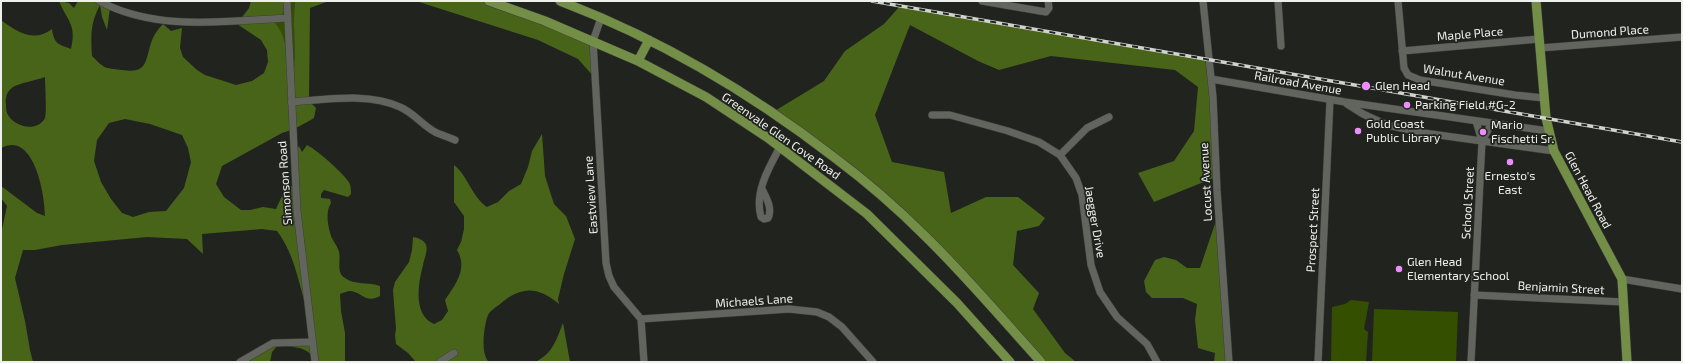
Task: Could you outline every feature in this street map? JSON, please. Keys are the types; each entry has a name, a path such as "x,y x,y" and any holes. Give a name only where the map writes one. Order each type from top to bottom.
{"main road":[{"name":"Greenvale Glen Cove Road","path":"489,1 530,15 638,61 706,97 780,147 867,214 957,303 1010,362"},
{"name":"Greenvale Glen Cove Road","path":"560,1 649,40 710,72 743,92 809,138 861,178 925,236 969,281 1041,362"},
{"name":"Glen Head Road","path":"1536,1 1548,131 1554,151 1622,279 1627,362"},
{"path":"638,61 649,40"}],"street":[{"path":"99,1 128,13 153,19 179,22 288,18"},
{"name":"Simonson Road","path":"287,1 297,211 312,342 316,362"},
{"path":"982,1 1046,12 1049,8 1048,1"},
{"name":"Locust Avenue","path":"1203,1 1211,79 1216,190 1229,362"},
{"path":"1278,1 1282,46"},
{"name":"Walnut Avenue","path":"1398,1 1404,68 1408,75 1414,78 1515,95 1544,98"},
{"name":"Eastview Lane","path":"601,18 593,41 606,263 609,276 614,287 641,319"},
{"name":"Dumond Place","path":"1540,44 1682,38"},
{"name":"Maple Place","path":"1402,51 1540,44"},
{"name":"Railroad Avenue","path":"1211,79 1330,100 1548,131"},
{"path":"292,102 343,99 377,100 400,107 414,115 434,132 454,140"},
{"name":"Prospect Street","path":"1318,362 1330,100"},
{"path":"1345,102 1363,114 1388,125 1424,132 1554,151"},
{"name":"Jaegger Drive","path":"932,115 950,115 1008,131 1039,142 1060,155 1076,178 1082,195 1091,265 1100,292 1117,317 1147,344 1157,362"},
{"path":"1060,155 1087,128 1108,117"},
{"name":"School Street","path":"1471,362 1482,141 1476,121"},
{"name":"School Street","path":"1482,141 1492,123"},
{"path":"762,189 766,174 780,147"},
{"path":"1622,279 1682,289"},
{"name":"Benjamin Street","path":"1474,295 1623,302"},
{"name":"Michaels Lane","path":"641,319 789,309 817,312 842,327 873,362"},
{"path":"641,319 644,362"},
{"path":"240,362 273,343 312,342"},
{"path":"440,362 454,353"}],"green space":[{"path":"59,1 69,3 74,8 78,1 111,1 107,30 102,17 100,5 94,18 92,30 92,56 105,67 130,71 141,68 146,61 153,38 163,24 171,31 182,28 180,48 183,57 197,70 205,75 236,85 252,81 264,73 268,62 267,50 261,40 237,24 249,8 251,1 293,1 275,23 284,39 287,59 293,76 295,57 295,1 329,1 310,8 309,101 316,108 314,118 298,127 282,133 222,166 216,184 224,197 241,210 250,210 263,207 276,209 283,194 295,183 294,156 299,146 302,152 307,145 317,151 348,181 351,194 348,197 324,190 321,194 321,198 330,199 331,203 328,211 328,224 331,236 338,248 340,270 342,276 353,282 380,286 380,296 371,299 350,291 340,294 345,333 345,362 318,362 305,350 296,347 278,345 272,352 270,362 241,362 273,344 294,344 315,337 314,328 289,251 277,231 262,229 202,234 203,254 187,239 147,237 62,245 35,250 23,250 15,278 33,362 1,362 1,234 7,206 1,198 1,186 37,213 45,216 40,181 29,156 22,148 12,145 1,148 1,20 19,32 26,34 39,35 52,29 55,41 71,49 73,41 72,28","holes":["45,77 45,118 37,126 31,127 14,122 6,111 6,99 9,90 13,87","125,119 150,124 182,135 188,148 191,162 184,188 166,211 149,212 133,217 122,213 111,199 101,182 94,161 97,140 109,123"]},
{"path":"293,1 295,1 295,57 293,76 275,23"},
{"path":"416,1 489,1 593,41 595,78 578,59 538,40"},
{"path":"900,6 1209,60 1216,177 1154,202 1138,173 1174,161 1194,131 1198,87 1175,70 1051,56 999,70 978,61 910,25 875,115 892,162 944,172 951,213 986,197 1018,197 1045,218 1039,226 1017,231 1013,265 1039,293 1033,309 1065,353 1076,362 1041,362 925,235 773,112 824,81 845,51 884,24"},
{"path":"542,134 545,176 554,204 566,216 575,239 564,274 558,299 559,304 543,294 536,291 529,291 515,294 493,309 488,315 484,332 484,353 489,362 416,362 408,353 396,344 393,290 395,282 409,262 413,237 423,241 427,248 421,273 419,298 423,314 427,320 434,324 442,320 448,311 445,300 457,282 461,270 460,257 457,250 461,242 464,229 464,216 454,202 454,165 463,175 477,198 487,207 498,202 509,191 521,184 528,167 532,151"},
{"path":"1218,215 1229,362 1214,362 1215,353 1198,348 1195,320 1197,304 1183,298 1152,298 1146,292 1144,281 1155,260 1164,257 1176,260 1187,268 1200,268"},
{"path":"1351,300 1369,302 1364,329 1368,332 1366,362 1331,362 1332,307 1345,304"},
{"path":"1374,309 1458,312 1456,362 1372,362"},
{"path":"563,323 570,362 535,362 546,355 553,346"}],"railway":[{"path":"872,1 1682,142"}],"place":[{"name":"Glen Head","path":"1366,86"},
{"name":"Parking Field #G-2","path":"1407,105"},
{"name":"Gold Coast Public Library","path":"1358,131"},
{"name":"Mario Fischetti Sr.","path":"1483,132"},
{"name":"Ernesto's East","path":"1510,162"},
{"name":"Glen Head Elementary School","path":"1399,269"}]}
